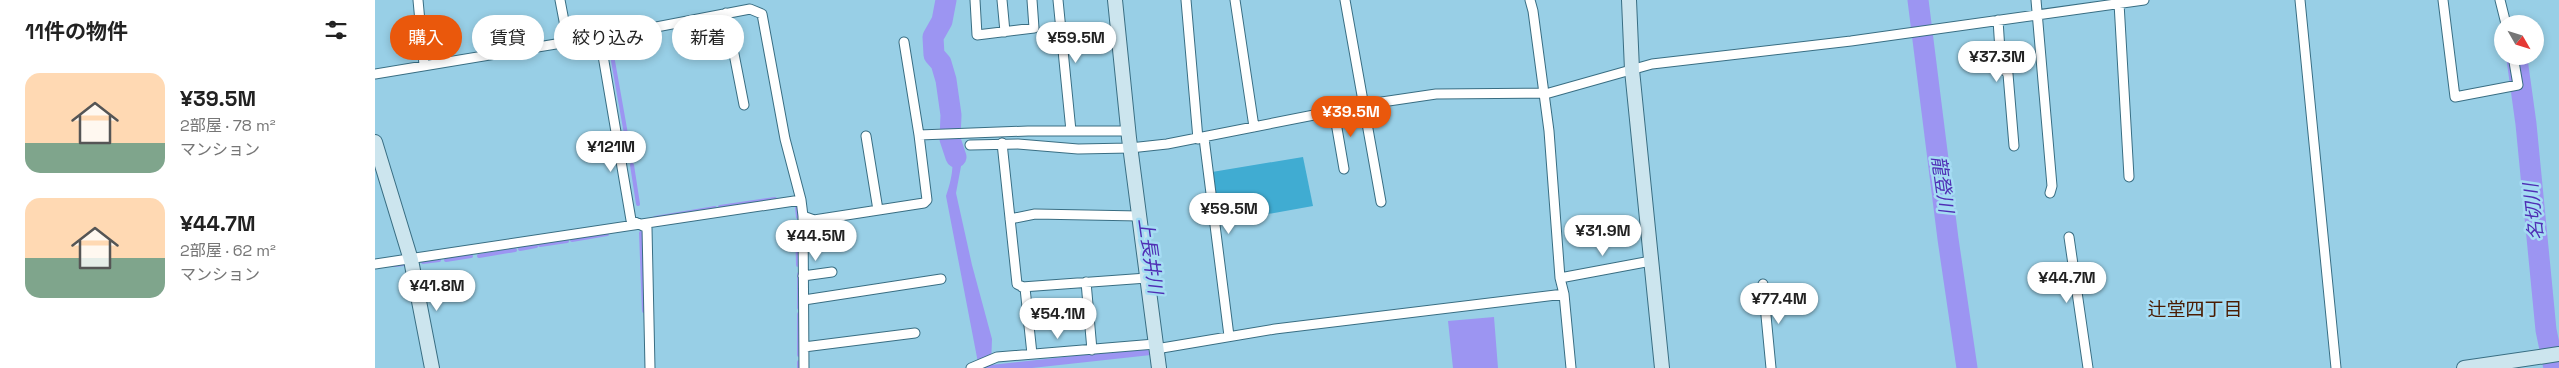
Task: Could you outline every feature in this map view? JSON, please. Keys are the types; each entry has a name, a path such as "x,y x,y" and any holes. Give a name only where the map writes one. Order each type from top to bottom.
{"street":[{"path":"418,0 424,66"},
{"path":"560,0 563,15"},
{"path":"975,0 977,35 1034,28 1032,0"},
{"path":"1002,0 1005,32"},
{"path":"1058,0 1071,131"},
{"path":"1115,0 1130,148 1159,368"},
{"path":"1186,0 1201,138 1229,336"},
{"path":"1235,0 1254,127"},
{"path":"1345,0 1381,202"},
{"path":"1529,0 1533,11 1545,93 1560,278 1564,294 1571,368"},
{"path":"1629,0 1632,70 1662,368"},
{"path":"2036,0 2053,186 2050,193"},
{"path":"970,145 1002,144 1078,149 1130,148 1201,138 1365,105 1436,94 1545,93 1651,64 1851,41 2116,2 2144,0"},
{"path":"2300,0 2336,368"},
{"path":"2443,0 2455,97 2518,85 2515,65"},
{"path":"2500,0 2504,15"},
{"path":"2116,2 2129,176"},
{"path":"662,26 751,9 762,14 785,139 801,200 803,216 803,368"},
{"path":"726,13 744,105"},
{"path":"1998,20 2001,66 2008,74 2014,146"},
{"path":"803,216 814,220 924,203 927,200 905,42"},
{"path":"375,74 554,44"},
{"path":"603,60 631,220 647,228 650,368"},
{"path":"1334,111 1344,169"},
{"path":"919,135 994,132 1128,131"},
{"path":"866,136 878,210"},
{"path":"375,142 411,260 432,368"},
{"path":"1002,144 1017,284 1025,288 1031,354"},
{"path":"375,264 801,200"},
{"path":"1010,218 1035,214 1139,216"},
{"path":"2069,237 2088,368"},
{"path":"1560,278 1651,261"},
{"path":"803,276 833,272"},
{"path":"1022,286 1147,278"},
{"path":"804,300 941,279"},
{"path":"1086,282 1092,350"},
{"path":"1763,284 1771,368"},
{"path":"971,368 997,357 1156,346 1564,294"},
{"path":"804,347 915,333"},
{"path":"2465,368 2559,354"}],"shaded area":[{"path":"956,137 962,161 956,193 972,265 992,339 991,365 1147,348 1151,355 1032,368 979,368 946,196 952,160 946,139"},
{"path":"1303,157 1313,206 1218,223 1212,172"},
{"path":"1494,317 1498,368 1453,368 1448,321"}],"waterway":[{"name":"上長井川","path":"946,0 942,21 933,37 934,55 941,63 946,80 951,115 950,139 956,157"},
{"name":"龍登川","path":"1918,0 1948,239 1967,368"},
{"path":"613,60 626,134"},
{"name":"名切川","path":"2518,65 2526,124 2546,330 2554,368"},
{"path":"627,138 631,160"},
{"path":"632,165 638,204"},
{"path":"720,207 775,199"},
{"path":"797,207 798,217"},
{"path":"655,218 715,208"},
{"path":"797,224 798,265"},
{"path":"641,233 644,311"},
{"path":"572,240 607,234"},
{"path":"540,245 567,241"},
{"path":"520,249 536,246"},
{"path":"479,256 515,250"},
{"path":"446,260 471,256"},
{"path":"423,262 439,260"},
{"path":"394,265 404,264"},
{"path":"799,274 799,308"},
{"path":"799,314 799,355"},
{"path":"799,362 799,368"}],"district":[{"name":"辻堂四丁目","path":"2195,309"}]}
